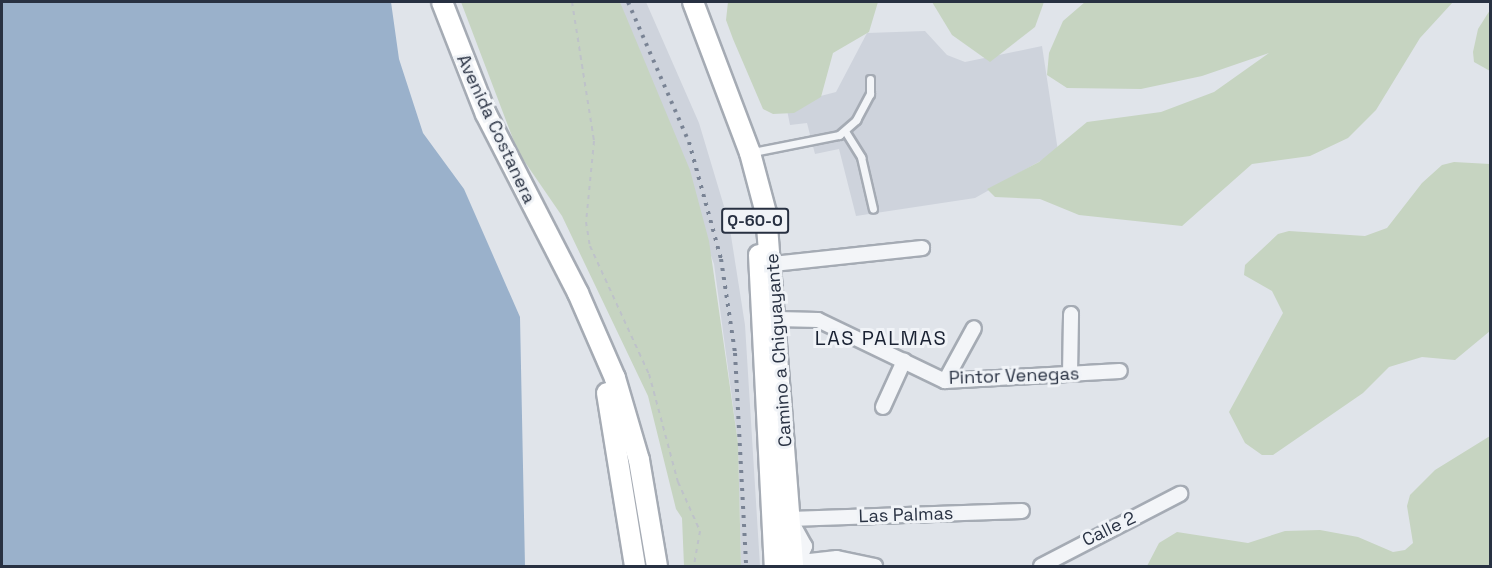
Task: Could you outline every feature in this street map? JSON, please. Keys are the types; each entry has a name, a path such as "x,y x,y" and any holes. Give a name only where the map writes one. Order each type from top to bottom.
{"main road":[{"name":"Avenida Costanera","path":"442,2 486,114 594,326 625,407 657,567"},
{"name":"Camino a Chiguayante","path":"680,2 738,156 756,225 773,541 793,562"},
{"name":"Camino a Chiguayante","path":"693,2 750,153 773,264 793,562"},
{"name":"Avenida Costanera","path":"557,255 614,417 635,567"}],"street":[{"path":"773,264 922,248"},
{"path":"1070,374 1071,314"},
{"name":"Pintor Venegas","path":"777,320 818,320 945,381 1120,371"},
{"path":"945,381 974,328"},
{"path":"883,407 904,361"},
{"name":"Calle 2","path":"1041,567 1180,494"},
{"name":"Las Palmas","path":"790,519 1022,511"},
{"path":"793,562 826,562 875,567"}],"lane":[{"path":"750,153 812,144 845,131 870,94 870,80"},
{"path":"845,131 861,157 873,209"}],"path":[{"path":"572,2 594,141 586,222 590,246 649,374 678,482 700,531 694,567"}],"shaded area":[{"path":"620,2 646,2 699,123 729,223 745,325 760,566 741,566 738,443 714,264"},
{"path":"925,31 947,55 965,62 1042,46 1058,151 975,198 856,216 839,149 815,154 807,123 790,125 786,105 836,92 867,33"}],"green space":[{"path":"461,2 620,2 690,170 709,241 738,443 741,566 684,566 682,518 676,509 648,396 562,216 518,152"},
{"path":"728,2 878,2 869,32 833,53 821,97 794,113 773,114 763,109 733,39 726,20"},
{"path":"932,2 1044,2 1035,27 990,62 952,35"},
{"path":"1085,2 1453,2 1420,38 1376,110 1348,138 1310,156 1252,164 1182,226 1079,215 1040,199 995,197 987,189 1039,162 1087,122 1161,112 1214,92 1269,53 1202,76 1141,89 1067,88 1047,75 1049,53 1063,21"},
{"path":"1490,10 1490,71 1474,62 1473,52 1478,29"},
{"path":"1454,162 1490,164 1490,331 1455,360 1422,357 1389,367 1363,393 1273,455 1262,455 1245,443 1229,412 1283,313 1272,291 1244,275 1245,265 1278,234 1289,231 1365,236 1387,228 1422,183 1442,165"},
{"path":"1490,436 1490,566 1147,566 1159,543 1177,532 1248,543 1285,531 1320,530 1358,537 1393,552 1405,550 1413,543 1407,506 1410,495 1435,470"}],"water":[{"path":"2,2 391,2 399,59 423,133 464,189 520,317 525,566 2,566"}],"railway":[{"path":"628,2 689,142 721,259 735,353 746,566"}],"district":[{"name":"LAS PALMAS","path":"881,338"}]}
